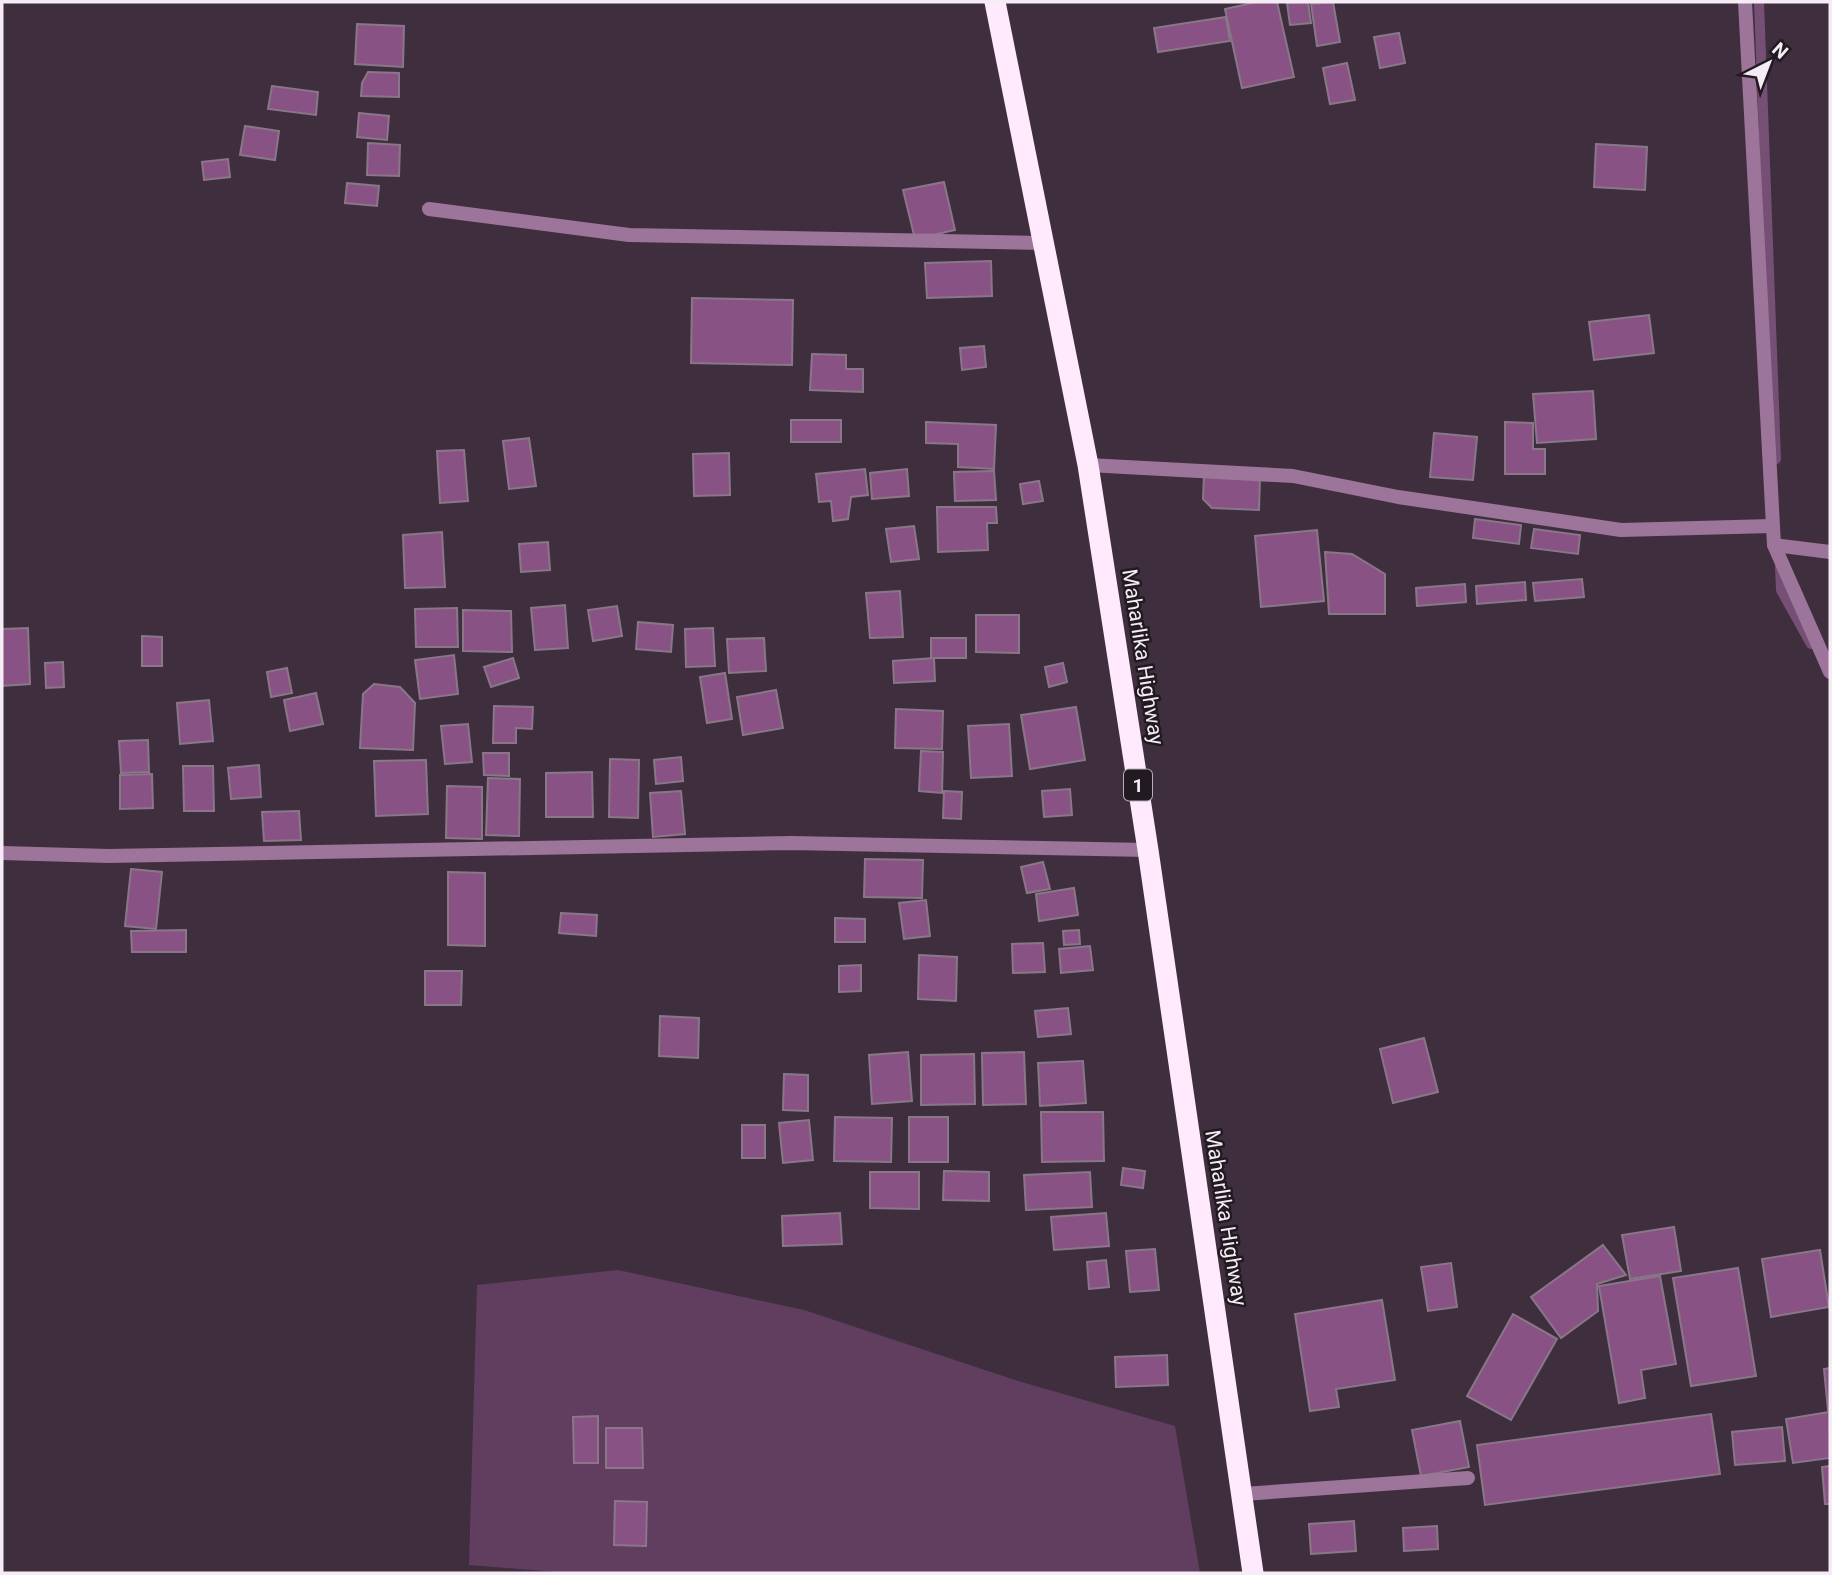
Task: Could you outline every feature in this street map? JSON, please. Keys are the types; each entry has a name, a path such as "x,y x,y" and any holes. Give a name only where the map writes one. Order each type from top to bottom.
{"highway":[{"name":"Maharlika Highway","path":"995,2 1088,465 1148,849 1253,1573"}],"street":[{"path":"1745,2 1772,526 1830,672"},
{"path":"429,209 629,235 1043,243"},
{"path":"1088,465 1293,476 1398,497 1621,530 1772,526"},
{"path":"1781,546 1830,552"},
{"path":"2,853 123,856 792,843 1148,849"},
{"path":"1243,1494 1468,1478"}],"shaded area":[{"path":"618,1270 804,1310 1018,1381 1175,1426 1200,1573 569,1573 469,1565 477,1285"}],"building":[{"path":"1257,2 1277,2 1294,77 1242,88 1225,9"},
{"path":"1308,2 1311,23 1290,25 1287,3"},
{"path":"1333,2 1340,42 1317,46 1311,4"},
{"path":"1226,17 1230,41 1158,52 1154,28"},
{"path":"357,24 404,26 403,67 355,64"},
{"path":"1399,33 1405,63 1380,68 1374,37"},
{"path":"1347,63 1355,100 1330,104 1323,68"},
{"path":"368,72 399,73 399,97 361,96 362,83"},
{"path":"272,86 318,92 316,115 268,109"},
{"path":"359,113 389,116 387,140 357,137"},
{"path":"245,126 279,131 275,160 240,155"},
{"path":"368,143 400,145 399,176 367,175"},
{"path":"1596,144 1647,147 1645,190 1594,187"},
{"path":"228,159 230,177 204,180 202,162"},
{"path":"944,182 955,230 915,239 903,190"},
{"path":"347,183 379,186 377,206 345,203"},
{"path":"991,261 992,296 927,298 925,263"},
{"path":"692,298 793,300 792,365 691,363"},
{"path":"1649,315 1654,353 1594,360 1589,322"},
{"path":"984,346 986,367 962,370 960,348"},
{"path":"812,354 846,355 846,369 863,369 863,392 810,390"},
{"path":"1593,391 1596,439 1537,443 1533,394"},
{"path":"791,420 841,420 841,442 791,442"},
{"path":"926,422 996,425 994,469 958,467 958,444 926,443"},
{"path":"1505,422 1533,423 1533,449 1545,449 1545,474 1505,474"},
{"path":"1434,433 1477,437 1473,480 1430,477"},
{"path":"529,438 536,486 509,489 503,441"},
{"path":"464,450 468,501 440,503 437,451"},
{"path":"729,453 730,495 694,496 693,454"},
{"path":"865,469 868,495 851,497 848,519 833,521 831,501 819,502 816,474"},
{"path":"907,469 909,496 872,499 870,473"},
{"path":"994,471 996,500 955,501 954,472"},
{"path":"1204,476 1260,478 1259,510 1212,508 1203,499"},
{"path":"1039,481 1043,501 1023,504 1020,484"},
{"path":"937,507 996,507 997,523 987,523 988,550 938,552"},
{"path":"1475,519 1521,525 1519,544 1473,538"},
{"path":"914,526 919,559 891,562 886,529"},
{"path":"1534,529 1580,535 1578,554 1531,548"},
{"path":"1317,530 1324,601 1261,607 1255,536"},
{"path":"442,532 445,587 405,588 403,535"},
{"path":"548,542 550,570 521,572 519,544"},
{"path":"1325,552 1352,554 1385,574 1385,614 1329,614"},
{"path":"1582,579 1584,597 1535,601 1533,583"},
{"path":"1525,582 1526,600 1477,604 1476,586"},
{"path":"1465,584 1466,602 1417,606 1416,588"},
{"path":"900,591 903,637 870,638 866,593"},
{"path":"565,605 568,648 535,650 531,608"},
{"path":"617,606 622,636 593,641 588,610"},
{"path":"457,608 458,647 416,647 415,609"},
{"path":"463,610 511,611 512,652 463,651"},
{"path":"976,615 1019,615 1019,653 976,652"},
{"path":"638,622 673,625 671,652 636,649"},
{"path":"28,628 30,684 2,686 2,629"},
{"path":"713,628 715,666 686,667 685,629"},
{"path":"142,636 162,637 162,666 142,666"},
{"path":"764,638 766,671 729,673 727,639"},
{"path":"931,638 966,638 966,658 931,658"},
{"path":"454,655 458,694 420,699 415,660"},
{"path":"513,658 519,678 491,687 484,667"},
{"path":"934,658 935,681 894,683 893,661"},
{"path":"63,662 64,687 46,688 45,663"},
{"path":"1063,663 1067,682 1049,687 1045,667"},
{"path":"287,668 292,693 271,697 267,672"},
{"path":"725,673 732,719 707,723 700,677"},
{"path":"374,684 400,687 415,703 413,750 360,748 363,694"},
{"path":"776,690 783,728 743,735 737,697"},
{"path":"316,693 323,724 290,731 284,700"},
{"path":"209,700 213,741 180,744 177,703"},
{"path":"494,706 533,707 532,729 516,728 516,743 493,743"},
{"path":"1076,707 1085,760 1030,769 1021,715"},
{"path":"896,709 943,711 942,749 895,748"},
{"path":"468,724 472,762 445,764 441,726"},
{"path":"1009,724 1012,776 971,778 968,726"},
{"path":"148,740 149,772 121,773 119,741"},
{"path":"921,751 943,752 942,793 919,791"},
{"path":"483,753 509,753 509,776 484,775"},
{"path":"681,757 683,781 656,784 654,760"},
{"path":"610,759 639,760 638,818 609,817"},
{"path":"426,760 428,814 376,816 374,761"},
{"path":"259,765 261,797 231,799 228,768"},
{"path":"183,766 213,766 214,811 184,811"},
{"path":"592,772 593,817 546,817 546,773"},
{"path":"152,774 153,808 120,809 120,775"},
{"path":"488,778 520,779 519,836 486,835"},
{"path":"447,786 482,787 482,839 446,838"},
{"path":"1070,789 1072,815 1044,817 1042,791"},
{"path":"681,791 685,834 653,837 650,793"},
{"path":"944,791 962,792 961,819 943,818"},
{"path":"299,811 301,840 264,841 262,812"},
{"path":"865,859 923,860 922,898 864,897"},
{"path":"1043,862 1050,889 1027,893 1021,867"},
{"path":"131,869 162,872 156,929 125,926"},
{"path":"448,872 485,873 485,946 448,945"},
{"path":"1074,888 1078,915 1039,921 1036,894"},
{"path":"926,900 930,936 904,939 899,903"},
{"path":"561,913 597,915 596,936 559,933"},
{"path":"835,918 865,919 865,942 835,942"},
{"path":"186,930 186,952 132,952 131,931"},
{"path":"1079,930 1080,944 1064,945 1063,931"},
{"path":"1043,943 1045,972 1013,973 1012,944"},
{"path":"1090,946 1093,970 1061,973 1059,949"},
{"path":"919,955 957,957 956,1001 918,999"},
{"path":"861,965 861,991 839,992 839,966"},
{"path":"425,971 462,971 461,1005 425,1005"},
{"path":"1068,1008 1071,1034 1038,1037 1035,1011"},
{"path":"660,1016 699,1018 698,1058 659,1056"},
{"path":"1424,1038 1438,1092 1393,1103 1380,1049"},
{"path":"908,1052 912,1101 872,1104 869,1055"},
{"path":"1024,1052 1026,1104 983,1105 982,1053"},
{"path":"974,1054 975,1104 921,1105 921,1055"},
{"path":"1083,1061 1086,1103 1040,1106 1038,1063"},
{"path":"784,1074 808,1075 808,1111 783,1110"},
{"path":"1041,1112 1103,1112 1104,1161 1042,1162"},
{"path":"835,1117 892,1118 891,1162 834,1161"},
{"path":"909,1117 948,1117 948,1162 909,1162"},
{"path":"809,1120 813,1160 783,1163 779,1123"},
{"path":"742,1125 765,1125 765,1158 742,1158"},
{"path":"1123,1168 1145,1171 1143,1188 1121,1185"},
{"path":"944,1171 989,1172 989,1201 943,1200"},
{"path":"870,1172 919,1172 919,1209 870,1208"},
{"path":"1090,1172 1092,1207 1026,1210 1024,1175"},
{"path":"840,1213 842,1244 783,1246 782,1216"},
{"path":"1106,1213 1109,1246 1054,1250 1051,1217"},
{"path":"1674,1227 1681,1271 1630,1279 1622,1235"},
{"path":"1603,1245 1626,1275 1597,1284 1598,1311 1561,1338 1531,1297"},
{"path":"1155,1249 1159,1290 1130,1292 1126,1251"},
{"path":"1820,1250 1829,1307 1771,1317 1762,1259"},
{"path":"1106,1260 1109,1287 1089,1289 1087,1262"},
{"path":"1451,1263 1457,1307 1428,1311 1421,1267"},
{"path":"1738,1268 1756,1376 1691,1386 1673,1278"},
{"path":"1660,1276 1676,1364 1641,1370 1645,1398 1619,1403 1599,1286"},
{"path":"1382,1300 1395,1380 1336,1389 1339,1407 1310,1411 1295,1314"},
{"path":"1513,1314 1557,1339 1511,1420 1467,1396"},
{"path":"1167,1355 1168,1385 1116,1387 1115,1357"},
{"path":"1830,1368 1830,1410 1828,1410 1824,1369"},
{"path":"1829,1412 1830,1458 1793,1463 1786,1419"},
{"path":"1711,1414 1720,1474 1485,1505 1477,1445"},
{"path":"598,1416 598,1463 574,1463 573,1417"},
{"path":"1460,1421 1469,1467 1421,1476 1412,1430"},
{"path":"1782,1427 1785,1461 1735,1465 1732,1432"},
{"path":"606,1428 642,1428 643,1468 606,1468"},
{"path":"1830,1466 1830,1504 1825,1504 1822,1467"},
{"path":"615,1501 647,1502 646,1546 614,1545"},
{"path":"1354,1521 1356,1551 1311,1554 1309,1524"},
{"path":"1437,1526 1438,1549 1404,1551 1403,1528"}],"waterway":[{"path":"1759,2 1776,459"},
{"path":"1780,565 1781,590 1811,644"}]}
